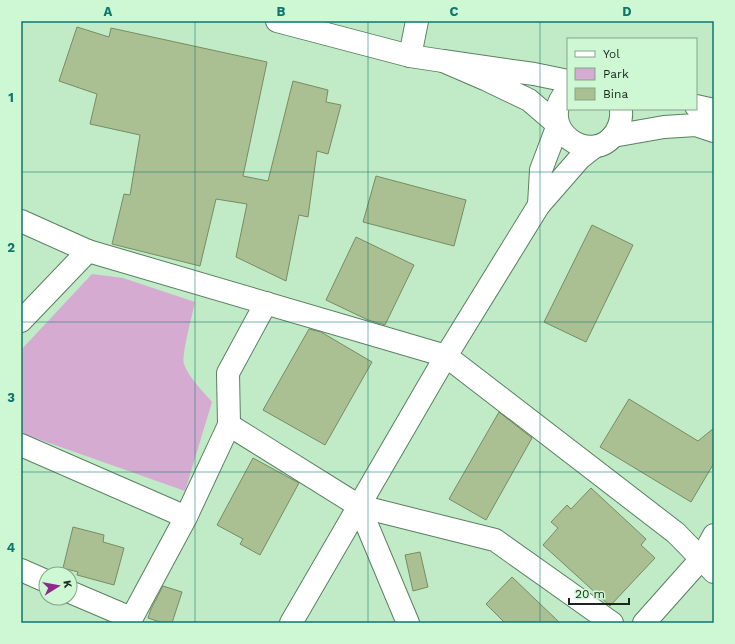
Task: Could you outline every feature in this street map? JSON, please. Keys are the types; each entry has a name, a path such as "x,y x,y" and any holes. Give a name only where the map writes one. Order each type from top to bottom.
{"street":[{"path":"278,21 410,56 534,74 567,81"},
{"path":"410,56 417,21"},
{"path":"443,61 529,100 558,125 564,135 572,142 583,146 594,147"},
{"path":"539,205 541,170 558,125 556,115 558,105 562,95 567,91"},
{"path":"697,106 714,110"},
{"path":"291,623 446,356 539,205 580,158 594,147 605,143 613,136 619,126 622,116 621,110"},
{"path":"613,136 664,127 696,125 714,131"},
{"path":"21,221 88,251 446,356 676,533 708,566"},
{"path":"21,321 88,251"},
{"path":"78,596 130,621 186,517 229,426 228,373 266,303"},
{"path":"229,426 359,506 495,540 612,623"},
{"path":"21,445 186,517"},
{"path":"359,506 408,623"},
{"path":"644,623 708,566 714,536"},
{"path":"21,570 38,577"}],"green space":[{"path":"92,274 123,278 195,302 186,344 184,364 192,379 212,402 185,491 21,433 21,350"}],"building":[{"path":"77,27 109,37 111,28 267,62 243,176 268,181 293,81 328,90 326,102 341,105 328,154 317,151 308,217 299,215 286,281 236,257 247,204 216,199 200,266 112,244 124,194 130,195 140,135 90,124 97,94 59,81"},
{"path":"376,176 466,200 454,246 363,222"},
{"path":"592,225 633,245 586,342 544,322"},
{"path":"356,237 414,265 385,325 368,320 326,300"},
{"path":"309,329 321,332 372,362 325,445 263,410"},
{"path":"629,399 698,441 714,428 714,463 691,502 600,447"},
{"path":"499,412 532,438 486,520 449,499"},
{"path":"253,458 299,483 260,555 240,544 243,539 217,525"},
{"path":"591,488 646,539 641,545 655,558 610,606 543,545 558,528 551,522 567,505 571,509"},
{"path":"73,527 104,535 103,542 124,548 114,585 78,575 78,566 63,566"},
{"path":"420,552 428,587 413,591 405,555"},
{"path":"512,577 560,623 505,623 486,604"},
{"path":"163,586 182,592 172,623 163,623 148,618"}]}
